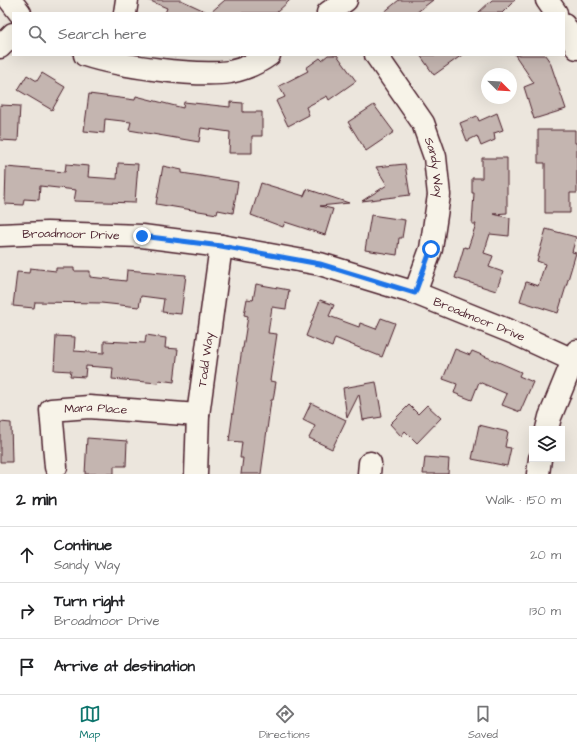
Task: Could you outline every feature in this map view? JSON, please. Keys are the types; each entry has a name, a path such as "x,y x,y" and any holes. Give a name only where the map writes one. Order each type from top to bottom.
{"street":[{"path":"10,0 19,12"},
{"path":"125,12 127,0"},
{"path":"547,0 555,12"},
{"path":"565,27 577,48"},
{"path":"0,47 12,35"},
{"path":"93,56 117,59 155,68 214,73 231,72 248,67 267,56"},
{"name":"Sandy Way","path":"377,56 423,123 436,157 440,195 431,249 415,293"},
{"name":"Broadmoor Drive","path":"0,235 47,233 142,236 221,246 320,264 415,293 576,357"},
{"name":"Todd Way","path":"196,474 198,415 221,246"},
{"path":"548,426 550,416 576,357"},
{"name":"Mara Place","path":"56,467 50,410 88,407 198,415"},
{"path":"538,474 540,462"}],"building":[{"path":"148,0 181,0 207,12 165,12 167,8"},
{"path":"225,0 290,0 277,12 211,12"},
{"path":"399,0 433,0 417,12 384,12"},
{"path":"492,0 515,0 503,12 479,12"},
{"path":"327,56 338,56 356,81 329,100 327,96 306,107 309,115 288,126 276,101 285,97 279,86 308,71 306,68 320,58 322,60"},
{"path":"421,56 461,56 434,75"},
{"path":"516,56 546,56 550,62 566,109 534,119 524,87 534,83"},
{"path":"42,73 65,87 52,110 18,90 27,75 37,81"},
{"path":"89,94 135,100 136,96 183,108 184,102 230,107 230,102 243,103 243,112 262,112 262,136 252,136 252,153 229,153 230,132 201,128 199,142 129,130 131,122 105,119 104,133 84,131"},
{"path":"0,105 20,106 18,141 0,140"},
{"path":"374,105 394,132 366,151 348,122"},
{"path":"497,113 503,130 494,133 495,140 481,146 477,136 467,141 460,123 477,116 479,121"},
{"path":"538,130 575,130 575,143 577,143 577,193 570,193 570,213 545,213 545,163 538,163"},
{"path":"482,158 507,158 507,213 493,214 510,218 509,236 490,234 484,253 493,256 489,267 503,272 496,291 455,278 464,247 468,248 476,224 472,224 474,193 472,193 472,178 482,178"},
{"path":"118,163 138,164 135,203 74,201 76,190 40,186 39,200 24,199 23,205 5,204 6,167 65,172 66,164 89,166 88,177 117,179"},
{"path":"405,164 410,195 362,201 387,185 376,167"},
{"path":"163,166 182,170 182,173 238,182 233,213 218,210 217,214 156,204"},
{"path":"261,183 304,196 307,189 349,203 320,206 333,209 325,235 285,222 283,227 251,215"},
{"path":"371,215 405,220 402,238 399,238 397,255 365,250"},
{"path":"546,229 576,237 572,252 576,253 558,313 520,301 526,282 538,286 545,264 537,261"},
{"path":"30,268 56,271 56,268 74,268 74,271 90,271 90,277 126,281 127,270 186,275 181,314 162,312 164,299 141,296 139,307 101,303 35,302 34,308 13,306 17,272 29,273"},
{"path":"256,284 289,290 286,309 272,307 268,333 277,334 270,381 276,382 273,400 271,400 261,474 241,474 243,458 240,458 242,442 229,441 248,316 244,315 247,299 253,300"},
{"path":"320,300 334,305 329,316 359,327 360,323 376,329 381,318 395,323 382,357 335,338 332,347 306,336"},
{"path":"146,335 166,338 165,348 178,349 174,382 159,380 158,383 112,379 113,368 86,366 85,377 70,376 71,371 54,370 56,336 75,337 74,351 104,353 104,341 145,343"},
{"path":"455,349 470,355 472,351 489,358 521,372 519,376 533,382 520,412 502,405 507,394 479,382 472,400 454,393 457,384 443,379"},
{"path":"376,382 382,417 363,420 359,394 347,418 343,388"},
{"path":"311,403 346,420 332,449 309,438 315,426 303,420"},
{"path":"409,405 418,414 427,405 441,418 417,443 405,431 401,436 390,424"},
{"path":"0,422 11,423 12,462 0,462"},
{"path":"479,425 508,432 505,447 511,448 507,466 472,459"},
{"path":"87,438 127,441 126,466 114,466 114,474 85,474"},
{"path":"425,457 449,459 448,474 423,474"}],"route":[{"path":"142,236 221,246 320,264 415,293 431,249"}]}
